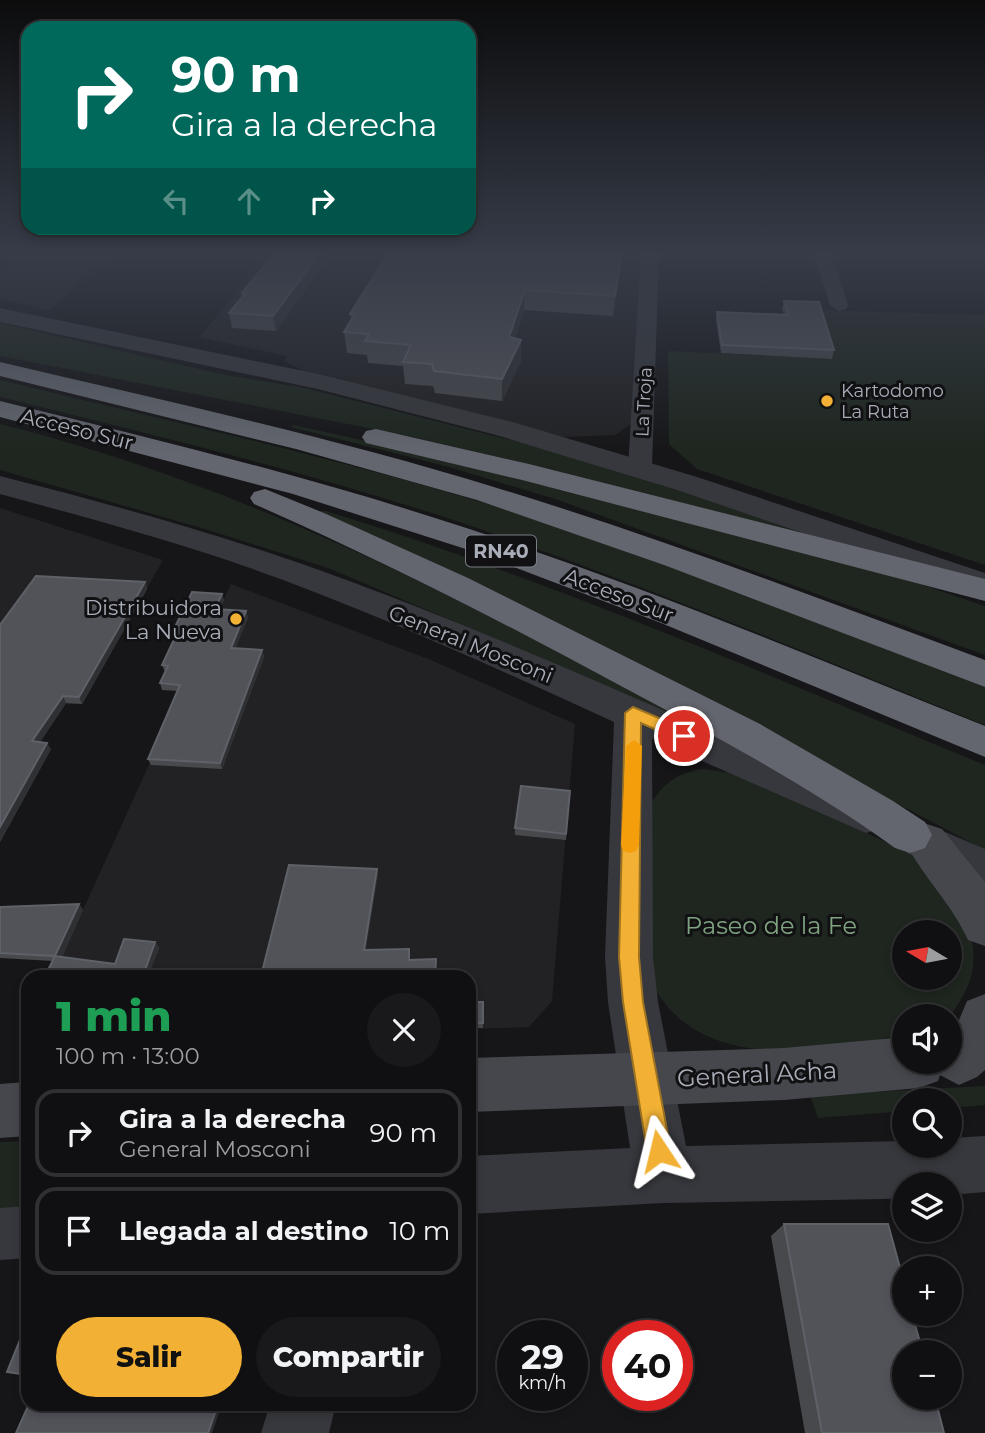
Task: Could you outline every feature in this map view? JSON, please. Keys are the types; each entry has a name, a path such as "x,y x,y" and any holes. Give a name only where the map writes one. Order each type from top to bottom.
{"highway":[{"path":"0,369 302,421 414,445 985,590"},
{"name":"Acceso Sur","path":"0,369 271,434 475,490 743,582 985,674"},
{"name":"Acceso Sur","path":"0,409 330,496 484,545 696,624 985,742"},
{"path":"106,436 285,507 495,604 784,754 919,839"}],"main road":[{"path":"919,839 974,903 985,925"},
{"name":"General Acha","path":"476,1085 784,1074 892,1060"},
{"path":"0,1111 21,1110"}],"street":[{"path":"18,319 341,387 506,429 640,468 985,584"},
{"name":"La Troja","path":"640,468 647,319"},
{"name":"General Mosconi","path":"0,485 187,539 296,574 471,643 985,870"},
{"path":"903,556 945,580 985,598"},
{"path":"633,713 629,957 633,1002 663,1175"},
{"path":"476,1185 663,1175 882,1171 985,1164"},
{"path":"0,1234 21,1232"},
{"path":"295,1433 301,1411"}],"shaded area":[{"path":"214,319 638,319 634,422 615,435 562,437 310,374 284,361 286,356 199,337"},
{"path":"0,508 163,560 82,704 0,705"},
{"path":"231,584 431,660 575,724 552,1001 529,1027 476,1029 476,970 56,970"}],"green space":[{"name":"Kartodomo La Ruta","path":"820,319 985,319 985,565 697,469 669,444 668,351 831,359"},
{"path":"0,323 221,374 304,388 553,451 750,513 844,547 554,470 409,436 0,356"},
{"path":"0,380 427,486 614,546 985,687 985,725 576,563 384,498 165,438 0,397"},
{"path":"0,424 93,450 184,481 361,554 533,639 703,729 328,568 205,529 0,470"},
{"path":"294,425 411,451 908,580 985,606 985,655 558,500 449,467 291,427"},
{"path":"319,511 410,538 576,598 985,765 985,850 766,734"},
{"name":"Paseo de la Fe","path":"703,769 731,773 773,789 918,859 970,930 973,965 968,985 958,1004 892,1004 892,1037 833,1047 759,1049 725,1043 693,1029 667,1006 647,973 652,802 662,789 680,776"},
{"path":"985,1086 985,1105 962,1107 962,1088 946,1088"},
{"path":"892,1091 892,1112 818,1118 810,1095"},
{"path":"21,1141 21,1209 0,1210 0,1142"}],"building":[{"path":"352,319 515,319 509,337 521,340 502,379 434,371 432,364 403,362 411,345 365,341 369,334 344,332"},
{"path":"718,319 824,319 834,350 722,345"},
{"path":"36,576 145,582 79,697 63,696 32,741 47,743 0,827 0,625"},
{"path":"192,592 222,594 215,609 246,611 231,648 262,650 220,763 148,759 180,685 160,683 168,666 162,665 179,629 174,629"},
{"path":"521,786 570,791 566,834 515,828"},
{"path":"289,865 377,869 364,950 409,949 409,960 436,959 435,970 263,970"},
{"path":"79,904 55,956 0,953 0,907"},
{"path":"124,939 155,942 145,970 48,970 55,956 115,964"},
{"path":"476,1002 483,1002 483,1023 476,1023"},
{"path":"784,1224 888,1224 897,1256 892,1256 892,1326 915,1326 919,1340 892,1340 892,1410 938,1410 944,1433 822,1433"},
{"path":"21,1337 21,1374 7,1372"},
{"path":"26,1411 216,1411 208,1433 16,1433"}],"slow traffic":[{"path":"630,845 634,746"}],"place":[{"name":"Kartodomo La Ruta","path":"827,401"},
{"name":"Distribuidora La Nueva","path":"236,619"}],"route":[{"path":"659,1151 633,1002 629,957 633,713 684,736"}]}
